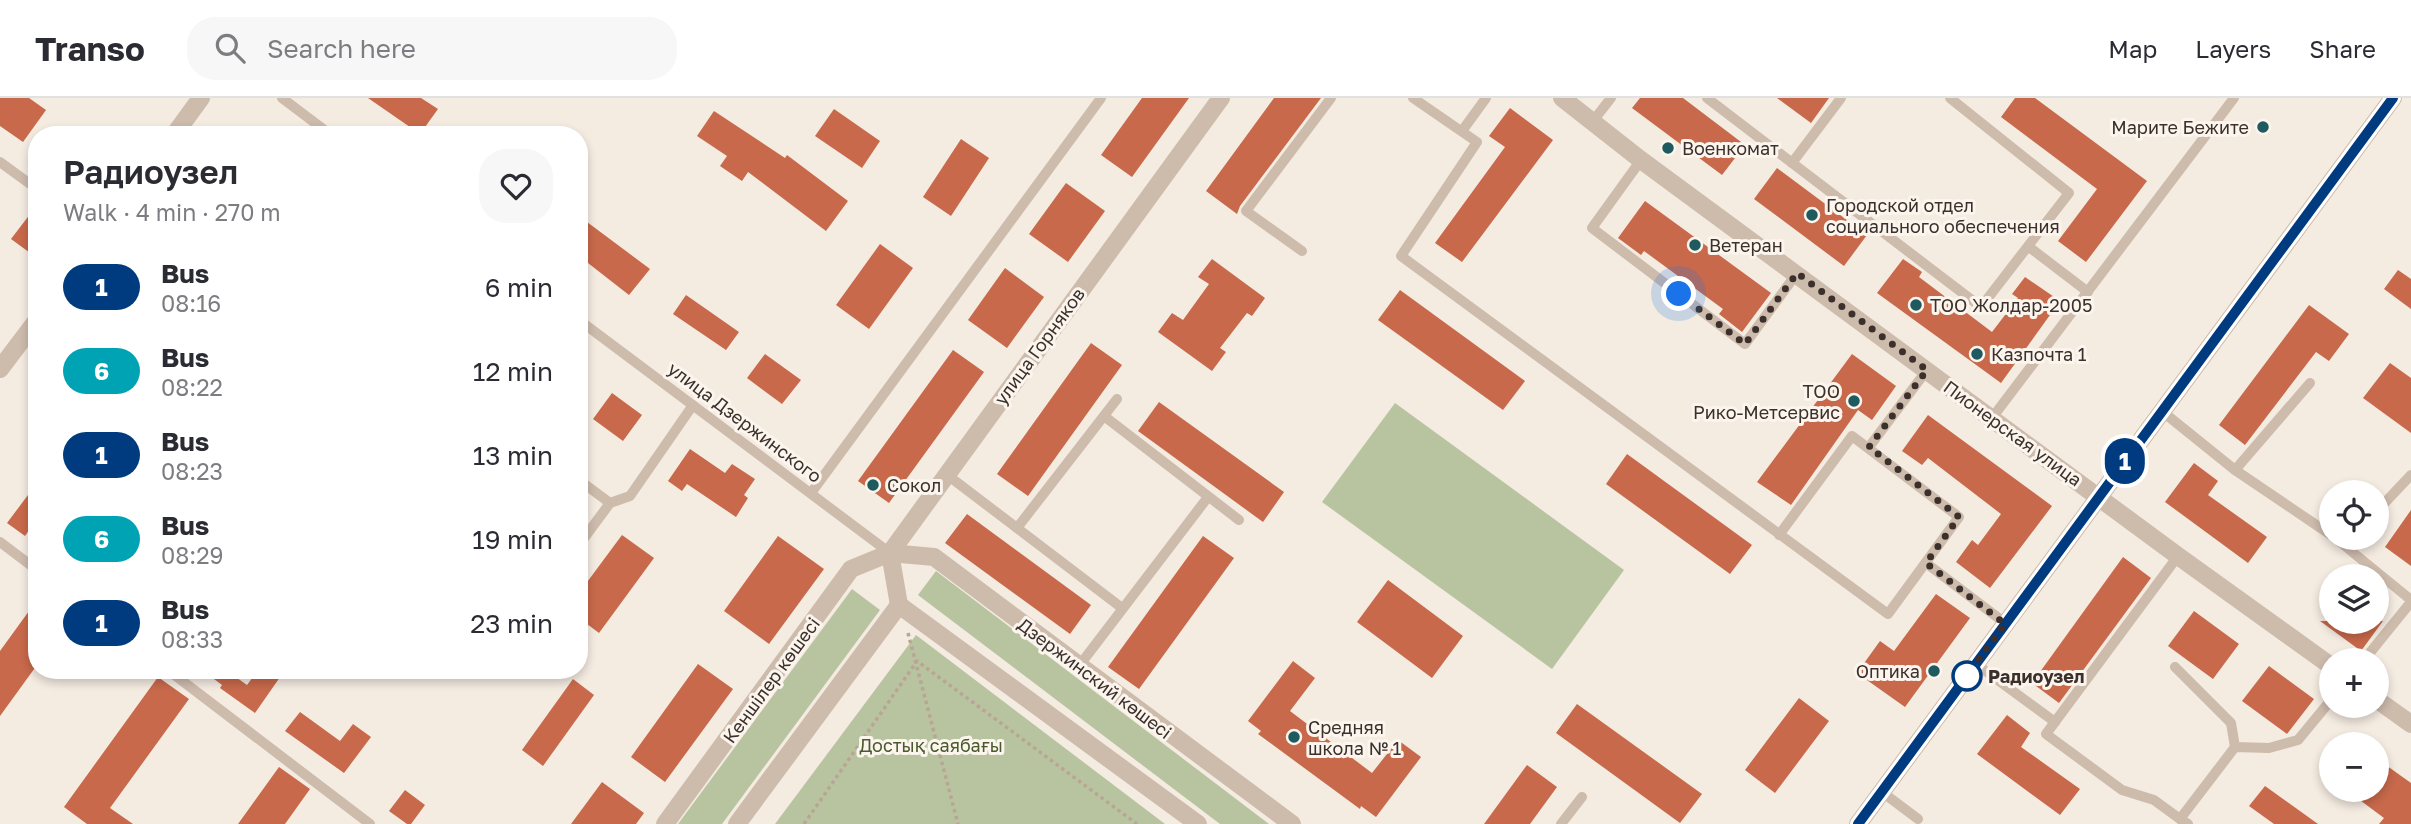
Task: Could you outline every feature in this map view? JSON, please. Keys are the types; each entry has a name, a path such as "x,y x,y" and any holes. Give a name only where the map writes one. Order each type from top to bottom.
{"street":[{"path":"181,126 201,98"},
{"name":"улица Горняков","path":"890,553 1221,98"},
{"name":"Пионерская улица","path":"1562,98 1641,160 2319,657"},
{"path":"1858,824 2393,98"},
{"path":"0,369 28,334"},
{"path":"890,553 899,605 1198,824"},
{"name":"Дзержинский көшесі","path":"890,553 934,557 1292,824"},
{"name":"Кеншілер көшесі","path":"665,824 851,569 890,553"},
{"path":"737,824 899,605"},
{"path":"2389,708 2411,724"}],"lane":[{"path":"282,98 319,126"},
{"path":"811,493 1101,98"},
{"path":"1302,251 1245,211 1331,98"},
{"path":"1413,98 1477,142 1401,256 1779,535 1888,614 1959,517 1852,436 1779,535"},
{"path":"1462,131 1486,98"},
{"path":"1593,121 1611,98"},
{"path":"1707,98 1982,307 2069,193 1950,98"},
{"path":"1792,163 1841,98"},
{"path":"1993,418 2234,98"},
{"path":"1641,160 1592,228 1745,344 1797,273"},
{"path":"0,162 28,182"},
{"path":"2029,247 2088,292"},
{"name":"улица Дзержинского","path":"588,327 890,553"},
{"path":"1869,447 1927,370"},
{"path":"2235,470 2310,383"},
{"path":"1017,528 1117,399"},
{"path":"588,533 610,503 630,496 693,405"},
{"path":"2163,412 2235,470 2319,527"},
{"path":"1104,416 1239,520"},
{"path":"946,474 1122,608"},
{"path":"2389,498 2411,475"},
{"path":"588,487 610,503"},
{"path":"1079,666 1208,497"},
{"path":"0,542 28,563"},
{"path":"2359,550 2411,601 2374,648"},
{"path":"2175,667 2231,723 2235,747 2184,821 2154,800 2122,790 2046,734 2178,556"},
{"path":"1926,563 2005,624"},
{"path":"1976,664 2055,722"},
{"path":"180,679 368,822"},
{"path":"2235,747 2269,748 2298,740 2319,715"},
{"path":"1882,792 1918,819"},
{"path":"1561,824 1582,797"}],"path":[{"path":"899,605 917,661 958,824"},
{"path":"804,824 917,661"},
{"path":"917,661 1137,824"}],"green space":[{"path":"1395,403 1624,570 1552,669 1322,502"},
{"path":"936,571 1269,824 1220,824 918,595"},
{"path":"852,589 880,610 722,824 678,824"},
{"name":"Достық саябағы","path":"916,635 1165,824 775,824"}],"building":[{"path":"0,98 29,98 46,110 34,126 28,126 28,135 23,142 0,126"},
{"path":"368,98 421,98 438,109 426,126 408,126"},
{"path":"1142,98 1189,98 1132,177 1101,155"},
{"path":"1274,98 1321,98 1240,206 1237,214 1206,191"},
{"path":"1640,98 1683,98 1745,145 1722,175 1632,108"},
{"path":"1777,98 1829,98 1811,123"},
{"path":"2015,98 2035,98 2147,181 2086,262 2058,241 2097,189 2001,117"},
{"path":"1510,108 1553,140 1462,262 1435,243 1505,147 1489,136"},
{"path":"834,109 880,141 862,168 815,136"},
{"path":"714,111 785,158 787,155 848,201 826,231 748,172 742,181 720,166 727,156 697,136"},
{"path":"961,139 989,158 951,216 923,197"},
{"path":"1777,168 1867,235 1844,266 1754,199"},
{"path":"1066,183 1105,211 1068,262 1029,234"},
{"path":"1645,201 1771,293 1742,332 1719,314 1723,309 1644,251 1641,255 1618,238"},
{"path":"28,217 28,251 11,239"},
{"path":"588,223 650,269 629,295 588,263"},
{"path":"880,244 913,268 869,329 836,305"},
{"path":"1212,259 1265,298 1252,316 1247,313 1220,348 1226,352 1212,371 1158,332 1172,313 1183,320 1209,284 1198,277"},
{"path":"1903,259 1922,272 1919,277 1992,332 2018,298 2012,294 2025,277 2060,301 2001,383 1877,293"},
{"path":"1005,268 1044,297 1007,348 968,320"},
{"path":"2398,270 2411,279 2411,309 2384,289"},
{"path":"1400,290 1525,381 1503,410 1378,320"},
{"path":"686,295 739,332 726,350 673,314"},
{"path":"2309,305 2349,334 2329,361 2316,352 2245,445 2219,425"},
{"path":"1091,343 1122,365 1028,496 997,474"},
{"path":"953,350 984,372 889,503 858,481"},
{"path":"765,354 801,380 782,404 747,378"},
{"path":"1852,354 1896,386 1872,420 1858,410 1791,505 1757,482"},
{"path":"2390,363 2411,378 2411,433 2363,398"},
{"path":"612,393 642,415 623,441 593,419"},
{"path":"1159,402 1284,492 1263,522 1138,431"},
{"path":"1928,415 2052,506 1990,588 1956,562 1972,540 1978,545 2001,514 1928,458 1922,465 1902,451"},
{"path":"690,449 725,473 732,464 755,479 744,495 748,498 736,517 687,484 682,491 668,481"},
{"path":"1627,454 1752,545 1730,574 1606,484"},
{"path":"2194,463 2218,481 2208,495 2267,537 2248,563 2165,502"},
{"path":"28,495 28,532 25,536 7,523"},
{"path":"2411,510 2411,566 2389,550 2389,541"},
{"path":"967,514 1091,605 1070,634 945,543"},
{"path":"622,535 654,558 599,633 588,625 588,581"},
{"path":"778,536 824,569 769,644 724,611"},
{"path":"1203,536 1234,558 1139,689 1108,667"},
{"path":"2123,557 2151,578 2059,703 2032,683"},
{"path":"1388,580 1463,636 1432,678 1357,622"},
{"path":"1936,594 1970,618 1905,707 1857,673 1880,641 1894,651"},
{"path":"2194,611 2239,644 2213,679 2168,646"},
{"path":"28,612 28,677 0,716 0,651"},
{"path":"2338,634 2373,634 2363,648 2357,648"},
{"name":"Средняя школа № 1","path":"1293,661 1315,678 1290,711 1372,773 1398,740 1421,757 1376,817 1361,806 1360,809 1258,734 1261,731 1248,721"},
{"path":"698,664 733,689 665,782 631,757"},
{"path":"2269,666 2314,699 2287,734 2242,701"},
{"path":"157,679 161,679 189,699 110,808 133,824 87,824 64,807"},
{"path":"214,679 239,679 247,685 251,679 279,679 255,713 220,688 222,685"},
{"path":"573,679 594,695 543,766 522,750"},
{"path":"1799,698 1829,721 1775,793 1745,770"},
{"path":"1577,704 1702,794 1680,823 1556,733"},
{"path":"300,712 340,741 353,724 371,737 344,773 285,731"},
{"path":"2007,715 2030,733 2021,747 2080,789 2060,815 1977,754"},
{"path":"1527,765 1557,787 1530,824 1484,824"},
{"path":"279,767 310,789 285,824 238,824"},
{"path":"2389,767 2411,783 2411,824 2379,824 2384,818 2362,802 2389,802"},
{"path":"602,782 644,813 636,824 571,824"},
{"path":"2265,786 2318,824 2274,824 2249,806"},
{"path":"405,790 425,805 411,824 389,811"}],"bus line":[{"name":"1","path":"1858,824 2393,98"}],"place":[{"name":"Марите Бежите","path":"2263,127"},
{"name":"Военкомат","path":"1668,148"},
{"name":"Городской отдел социального обеспечения","path":"1812,215"},
{"name":"Ветеран","path":"1695,245"},
{"name":"ТОО Жолдар-2005","path":"1916,305"},
{"name":"Казпочта 1","path":"1977,354"},
{"name":"ТОО Рико-Метсервис","path":"1854,401"},
{"name":"Сокол","path":"873,485"},
{"name":"Оптика","path":"1934,671"},
{"name":"Радиоузел","path":"1967,676"},
{"name":"Средняя школа № 1","path":"1294,737"}],"route":[{"path":"1679,294 1745,344 1797,273 1927,370 1869,447 1959,517 1926,563 2005,624 1960,685 1967,676"}]}
